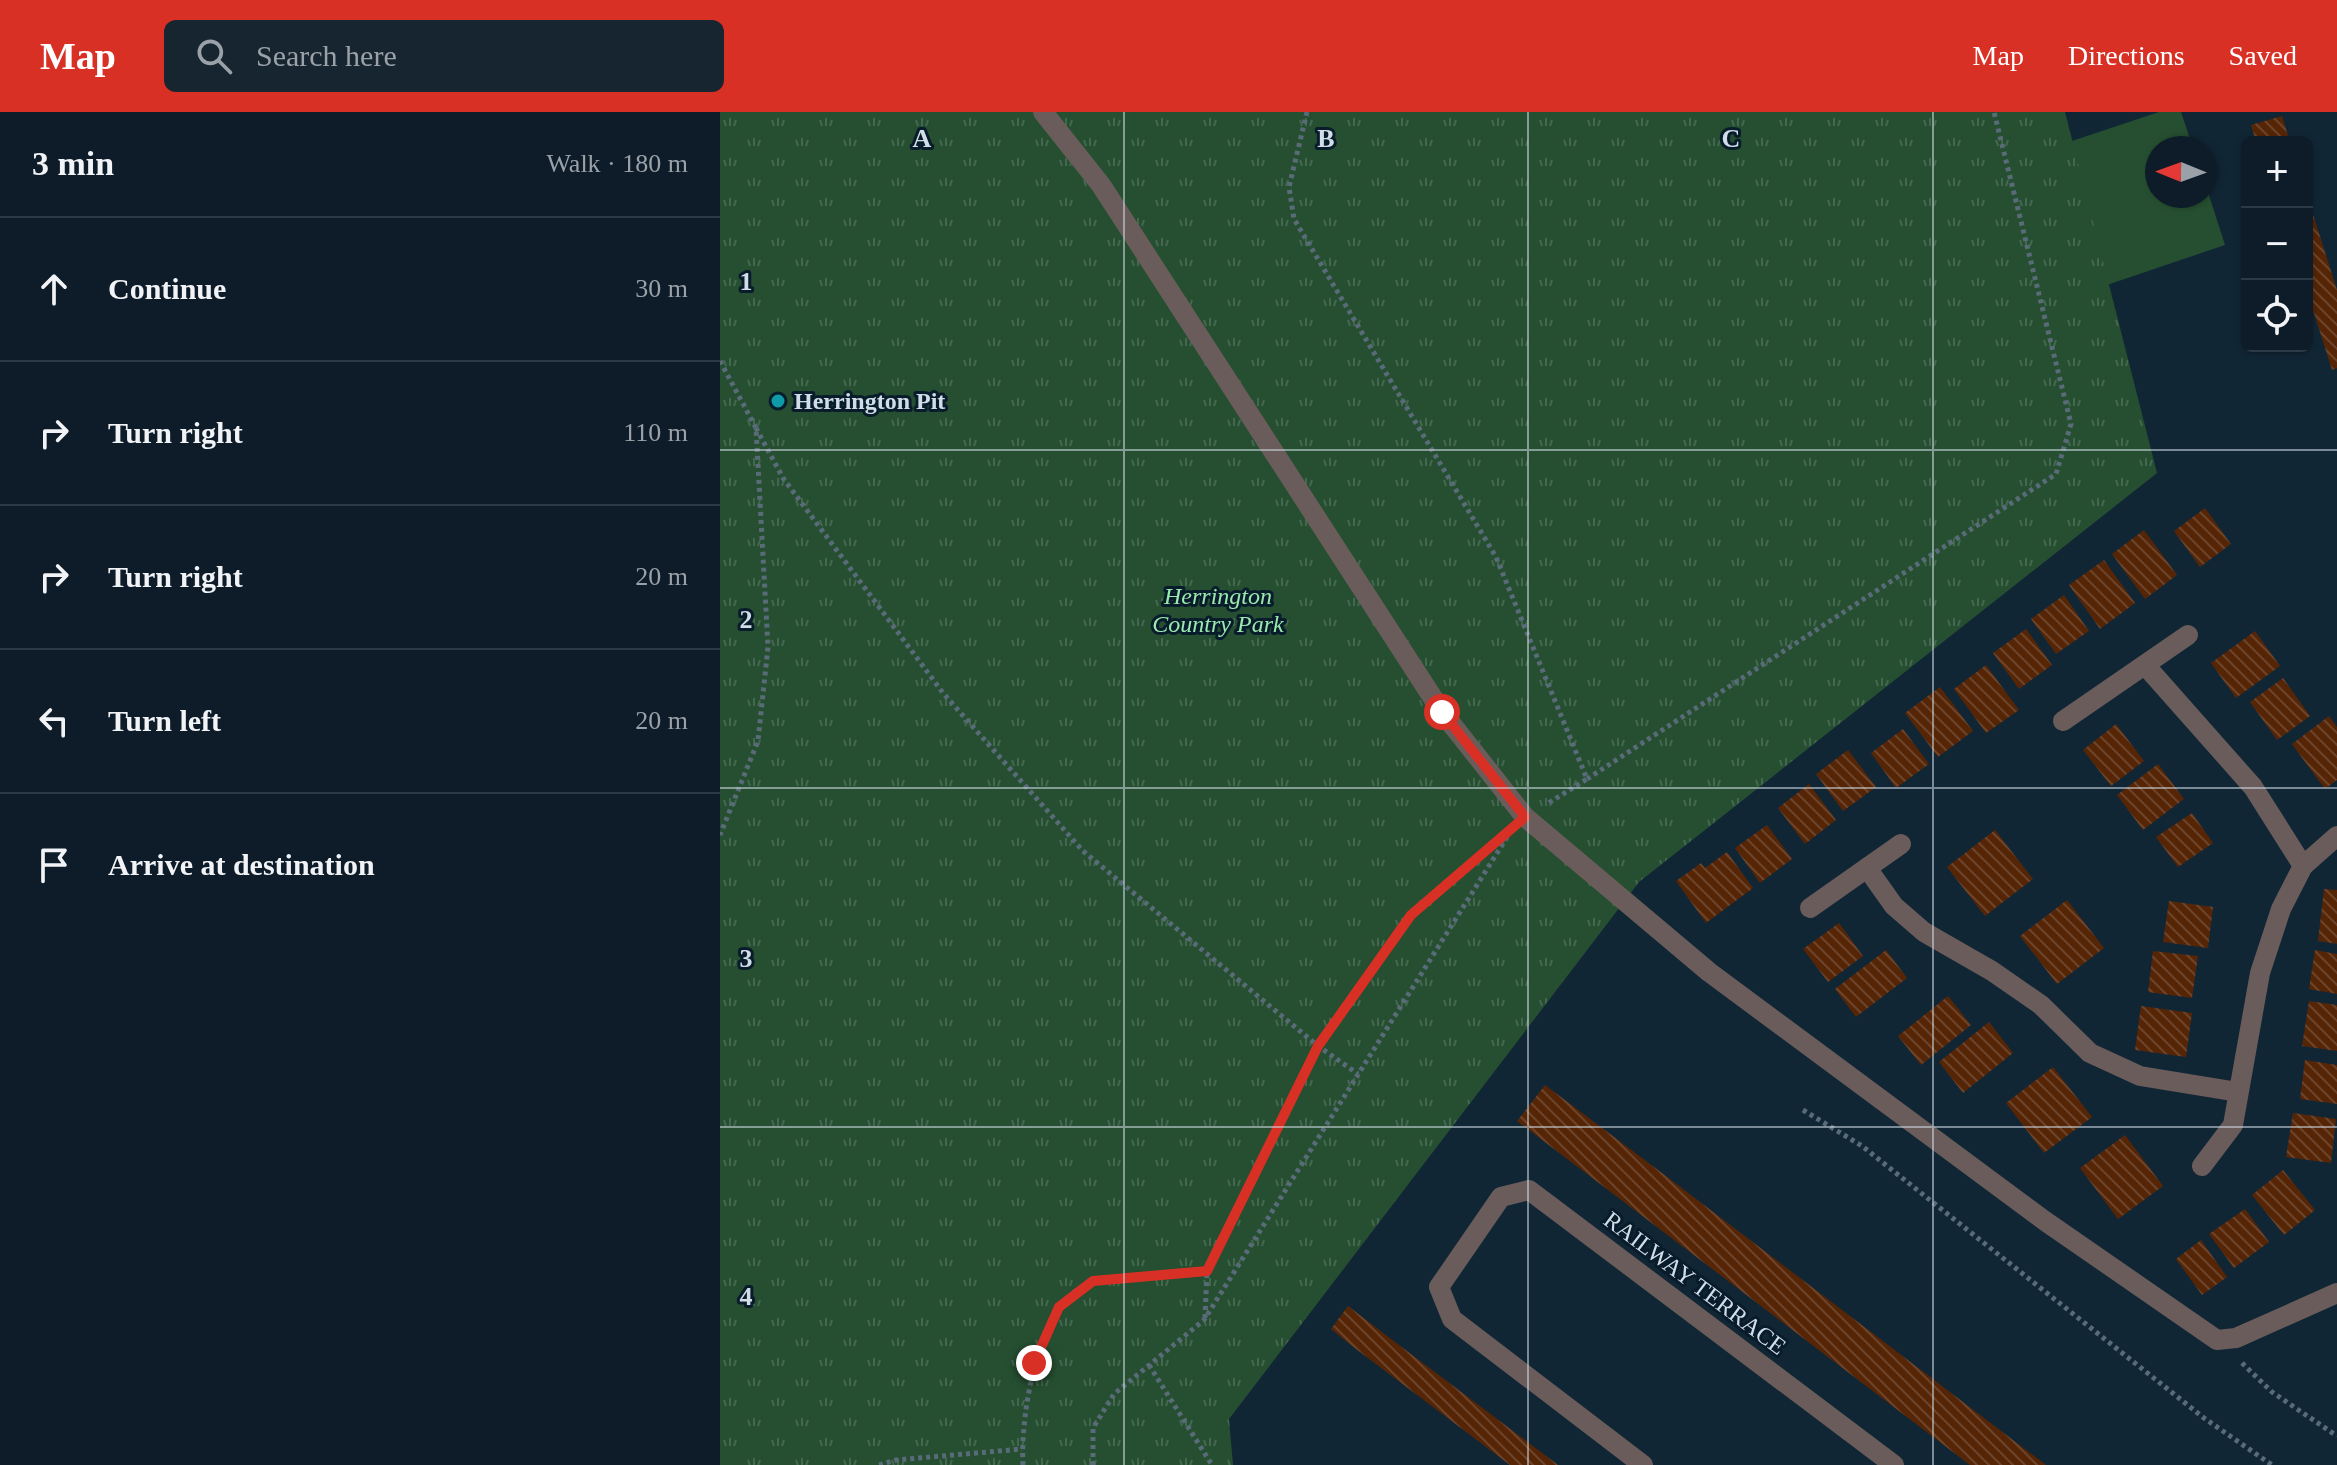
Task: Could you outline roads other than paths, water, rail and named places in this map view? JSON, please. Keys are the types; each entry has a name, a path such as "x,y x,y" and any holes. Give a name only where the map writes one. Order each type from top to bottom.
{"street":[{"path":"1043,112 1101,185 1442,712 1525,817 1709,972 2045,1221 2217,1340 2236,1338 2337,1293"},
{"path":"2063,721 2188,635"},
{"path":"2145,665 2253,787 2303,866"},
{"path":"2202,1166 2233,1125 2260,973 2281,909 2303,866 2337,836"},
{"path":"1810,908 1901,844"},
{"path":"1867,868 1894,906 1924,932 1992,971 2041,1005 2090,1053 2140,1076 2238,1092"},
{"name":"RAILWAY TERRACE","path":"1643,1465 1452,1319 1439,1287 1501,1197 1529,1190 1894,1465"}],"place":[{"name":"Herrington Pit","path":"778,401"}],"park label":[{"name":"Herrington Country Park","path":"1218,610"}]}
